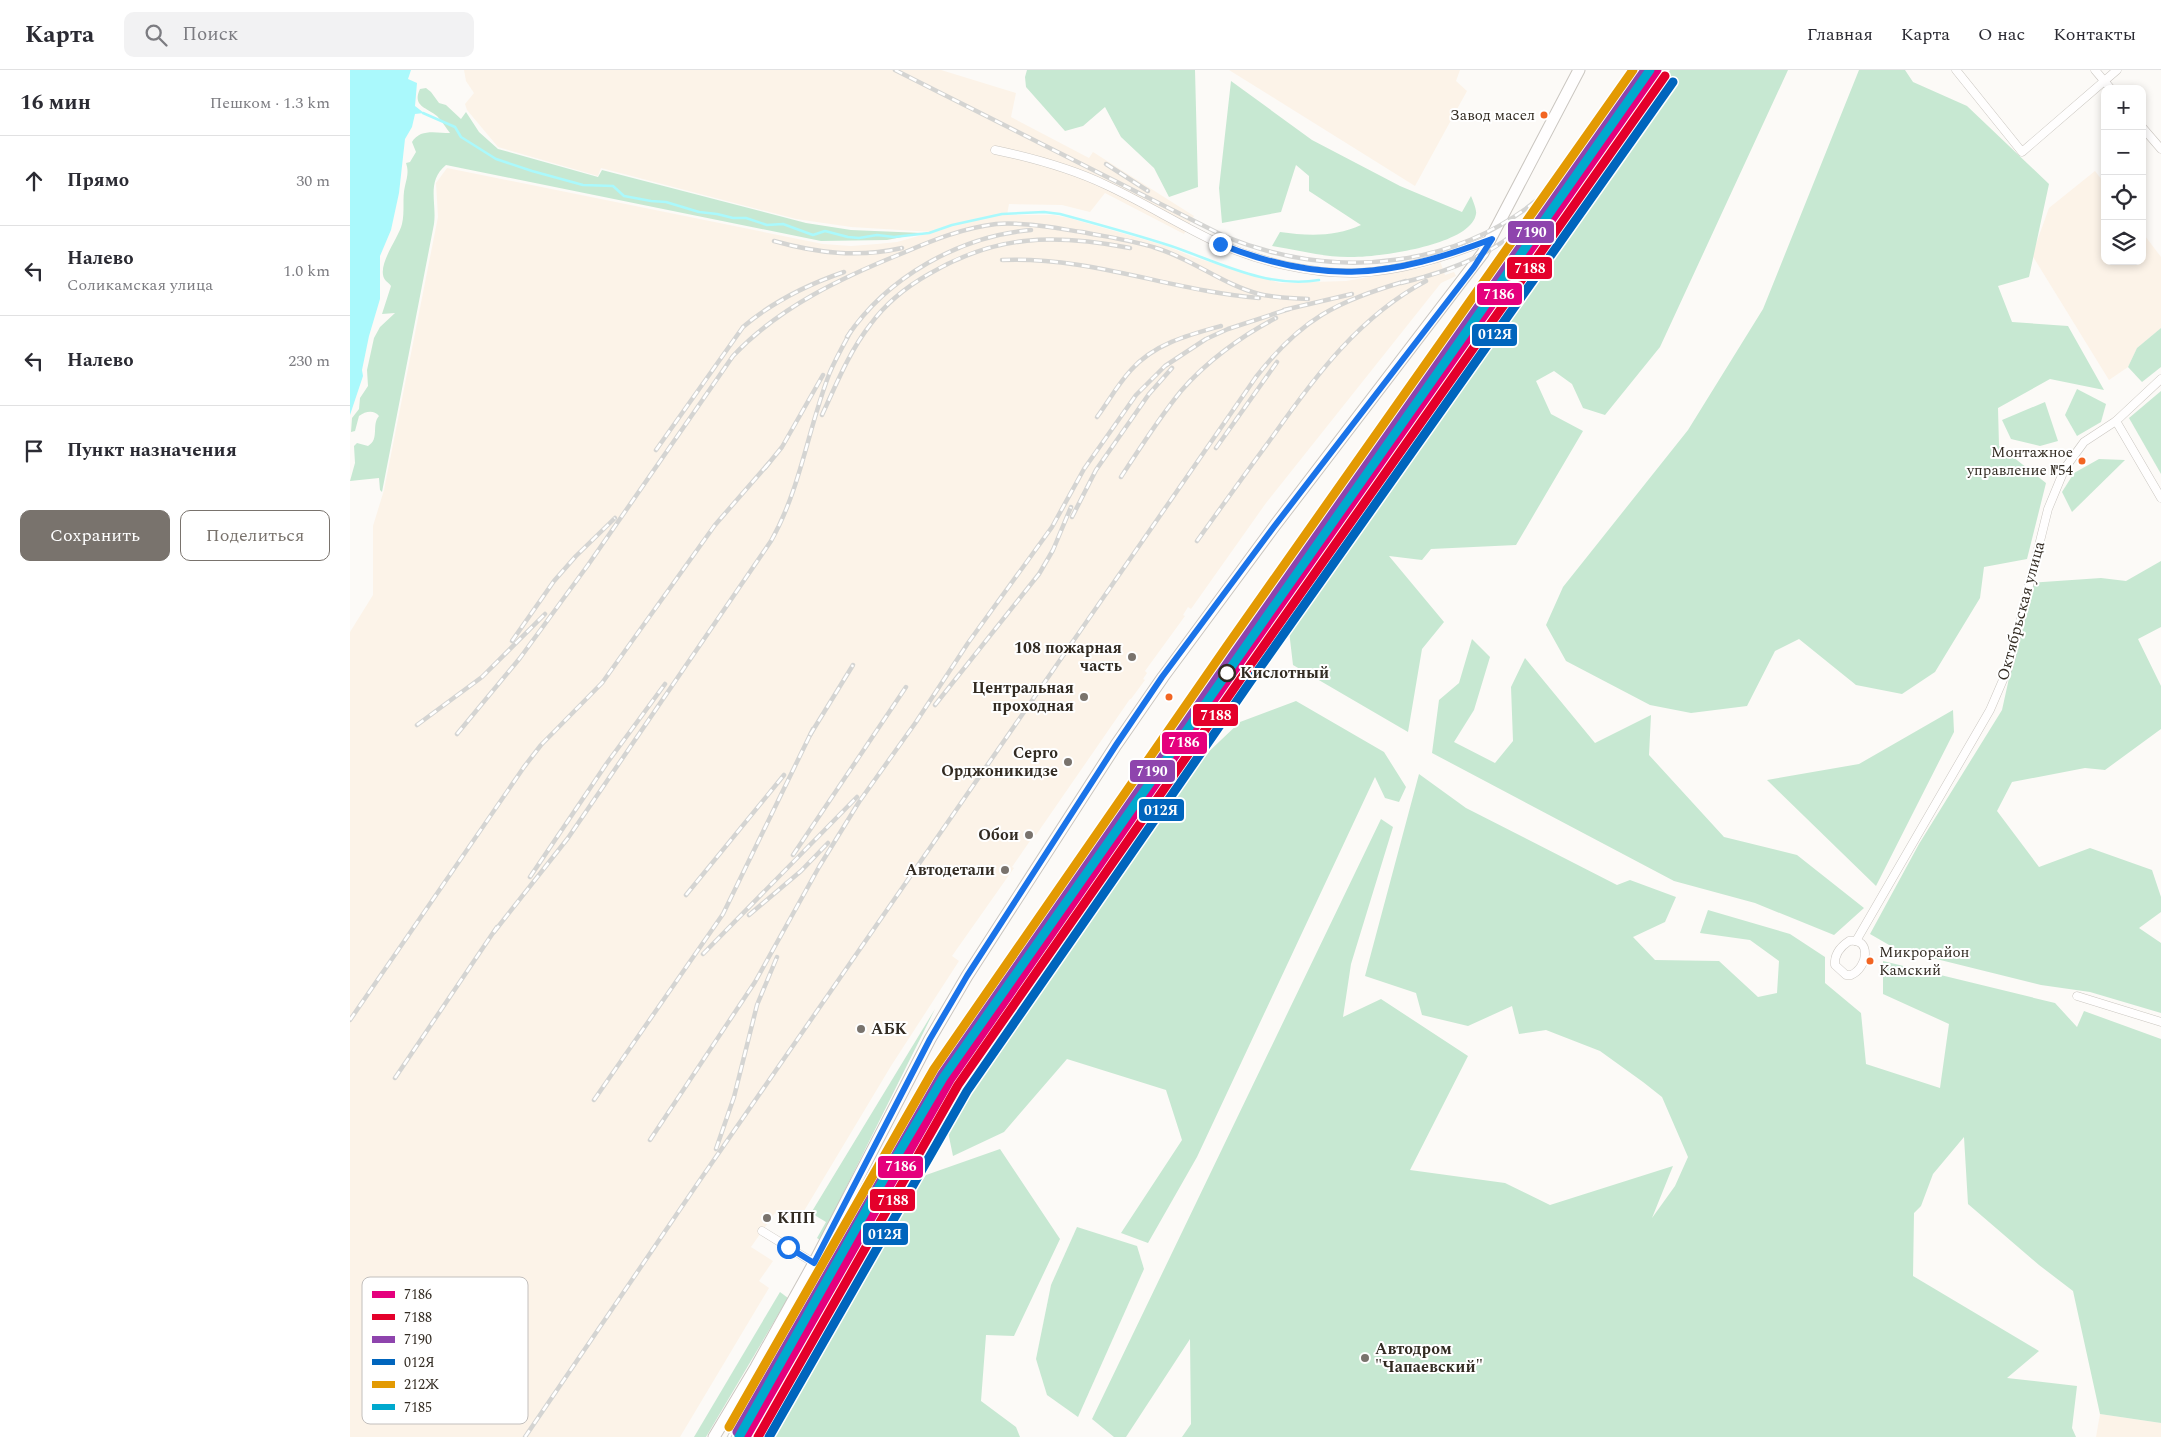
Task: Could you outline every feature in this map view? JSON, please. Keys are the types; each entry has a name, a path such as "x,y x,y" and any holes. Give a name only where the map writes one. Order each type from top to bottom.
{"main road":[{"path":"714,1437 756,1368 814,1263 940,1023 967,976 1162,677 1273,528 1474,267 1492,239 1579,70"}],"street":[{"path":"1956,70 2022,152 2117,70"},
{"path":"2095,70 2108,85"},
{"path":"2145,130 2161,149"},
{"path":"994,150 1034,158 1068,168 1108,185 1220,244 1258,257 1300,267 1354,273 1389,270 1444,257 1492,239"},
{"name":"Октябрьская улица","path":"1856,941 1994,701 2009,666 2048,509 2065,468 2084,442 2116,421 2161,380"},
{"path":"2116,421 2161,498"},
{"path":"1849,941 1856,941 1864,948 1865,960 1856,973 1846,975 1835,965 1835,959 1842,945 1849,941"},
{"path":"2077,996 2161,1022"},
{"path":"762,1231 814,1263"}],"shaded area":[{"path":"464,70 941,70 1016,93 1011,117 1089,158 1093,152 1194,216 1184,234 1105,193 1090,212 1062,205 1009,204 1007,215 1054,215 1069,218 1167,246 1193,257 1280,283 1346,281 1428,267 1440,261 1445,275 1454,272 1456,276 1441,283 1266,503 1191,609 1188,607 1183,615 1185,616 1145,671 1147,673 1143,679 1145,680 1036,835 1034,835 1012,867 1014,868 952,956 959,961 891,1066 795,1226 775,1213 751,1247 773,1261 759,1281 769,1288 680,1437 350,1437 350,632 373,595 373,526 384,490 438,217 436,183 447,168 823,244 851,246 897,242 933,232 851,227 796,219 601,168 598,176 498,147 467,110 465,104 474,93 466,81"},
{"path":"1229,70 1460,70 1456,81 1467,91 1415,186"},
{"path":"2095,171 2101,179 2101,265 2146,265 2146,237 2161,257 2161,328 2137,348 2128,367 2109,380 2032,255 2049,208"},
{"path":"2100,1414 2161,1423 2161,1437 2096,1437"}],"green space":[{"path":"1027,70 1195,70 1198,187 1169,197 1154,168 1121,137 1105,107 1083,126 1065,131 1026,87 1025,77"},
{"path":"1670,70 1788,70 1660,347 1605,415 1583,408 1572,384 1554,371 1536,381 1551,414 1583,431 1516,545 1431,549 1422,560 1389,556 1444,622 1422,649 1408,732 1293,665 1289,631"},
{"path":"1859,70 1905,70 1913,82 1967,106 2049,184 2029,277 1998,286 2012,322 2068,326 2104,390 2050,379 1998,408 1999,446 2046,483 2027,559 1984,567 1980,598 1935,672 1902,694 1856,685 1799,639 1775,651 1747,706 1691,713 1650,705 1566,661 1546,625 1563,587 1688,430 1763,309"},
{"path":"1231,81 1312,140 1400,186 1462,212 1471,196 1476,214 1470,225 1440,242 1420,248 1360,257 1320,255 1272,246 1280,232 1331,234 1361,225 1309,191 1309,176 1296,165 1281,212 1222,223 1219,188"},
{"path":"426,88 439,103 446,105 461,119 466,112 479,132 498,149 598,177 602,170 806,223 851,230 922,233 887,240 821,241 446,165 440,171 434,185 434,224 382,492 380,490 379,478 350,481 355,463 354,446 357,443 368,446 372,443 379,416 372,412 362,414 359,416 355,431 351,432 352,418 359,409 360,398 368,386 367,370 374,338 380,327 395,313 382,314 391,286 383,275 383,269 388,253 402,224 407,174 406,163 410,162 416,152 412,142 424,133 450,133 437,116 419,103 418,95 420,89"},
{"path":"2161,328 2161,367 2142,382 2128,367 2137,348"},
{"path":"2077,389 2106,404 2101,422 2077,436 2065,415"},
{"path":"2161,391 2161,474 2129,418"},
{"path":"2045,402 2058,441 2040,446 2011,439 2002,420"},
{"path":"2099,459 2125,460 2072,512 2062,492 2074,473"},
{"path":"2161,561 2161,627 2138,639 2161,686 2161,729 2105,770 2085,768 2012,782 1997,811 2039,867 2090,848 2152,870 2161,897 2161,912 2139,928 2161,943 2161,1013 2090,992 2041,985 1896,949 1870,934 1919,844 2002,710 2030,583 2101,578 2126,581"},
{"path":"1472,639 1490,657 1474,710 1454,742 1495,763 1513,741 1511,687 1525,658 1595,743 1651,715 1649,755 1724,837 1797,855 1864,908 1834,935 1755,903 1674,881 1432,753 1439,700 1459,683"},
{"path":"1296,701 1384,752 1406,787 1399,802 1385,798 1375,777 1197,1157 1148,1243 1121,1233 1182,1140 1166,1090 1067,1059 1004,1132 953,1156 948,1132 1036,971 1163,795 1240,722"},
{"path":"1953,710 1954,732 1876,886 1767,780 1859,764"},
{"path":"1419,774 1466,808 1617,885 1630,880 1676,897 1665,922 1633,937 1655,960 1719,961 1758,997 1777,993 1779,961 1750,940 1700,933 1708,910 1790,934 1825,957 1825,983 1861,1013 1866,1064 1940,1088 1949,1024 1883,994 1883,961 2055,1003 2077,1027 2084,1011 2161,1039 2161,1423 2100,1414 2073,1291 2039,1265 1968,1204 1964,1137 1933,1174 1921,1206 1914,1213 1913,1276 2039,1351 2007,1378 2077,1386 2072,1428 2076,1437 1182,1437 1191,1424 1190,1339 1126,1437 1114,1437 1092,1419 1381,819 1393,827 1351,964 1343,1017 1381,999 1468,1056 1410,1170 1505,1183 1550,1205 1673,1166 1652,1218 1675,1186 1688,1157 1662,1097 1600,1051 1546,1030 1519,1034 1512,1006 1468,1026 1422,1015 1416,993 1365,976"},
{"path":"935,1009 820,1240 817,1238 826,1222 811,1213"},
{"path":"1000,1149 1060,1239 1014,1336 986,1335 981,1401 1016,1427 1020,1437 761,1437 874,1227 909,1181"},
{"path":"1077,1227 1137,1246 1144,1269 1078,1417 1047,1395 1036,1359 1051,1285"},
{"path":"780,1292 788,1298 706,1437 694,1437"}],"water":[{"path":"350,70 411,70 408,79 417,83 415,106 424,113 415,114 412,127 405,139 399,193 391,230 380,256 380,299 369,336 362,370 363,376 350,415"}],"waterway":[{"path":"423,113 455,127 461,137 496,159 532,171 583,185 613,186 624,196 666,202 699,212 733,218 746,218 767,225 783,224 813,235 825,231 859,238 877,235 894,237 929,233 952,225 1002,214 1044,212 1060,214 1143,237 1262,277 1281,281 1319,280"}],"railway":[{"path":"895,70 1224,236 1267,251 1311,260 1356,263 1400,259 1442,250 1483,234 1522,211 1558,182"},
{"path":"729,1437 913,1110 980,1001 1200,686 1498,275 1642,70"},
{"path":"1106,164 1148,191"},
{"path":"1401,283 1454,267 1487,252 1503,242 1531,219"},
{"path":"457,734 520,658 588,565 733,356 770,323 791,308 834,284 948,235 996,224 1018,224 1082,232 1138,243 1182,258 1245,290 1284,298 1308,299"},
{"path":"847,337 863,315 883,296 904,278 927,263 978,241 1004,234 1031,230"},
{"path":"774,241 806,249 837,253 869,253 902,248"},
{"path":"822,415 849,357 862,335 897,296 929,274 979,251 1027,241 1077,241 1130,248"},
{"path":"1002,260 1035,260 1067,263 1195,289 1259,298"},
{"path":"656,450 743,327 791,295 817,282 844,272"},
{"path":"525,1437 700,1180 1256,377 1289,340 1322,315 1359,297 1406,281"},
{"path":"1197,541 1323,369 1360,329 1380,311 1426,281"},
{"path":"1284,310 1352,294"},
{"path":"650,1140 755,982 819,867 859,802 916,722 968,643 1052,527 1084,469 1136,395 1165,366 1206,339 1228,329 1289,309"},
{"path":"1121,477 1165,412 1191,380 1225,350 1276,318"},
{"path":"1097,417 1126,375 1150,353 1184,337 1221,326"},
{"path":"494,932 568,838 771,541 790,500 822,393 837,356 851,331"},
{"path":"1216,448 1277,362"},
{"path":"1072,517 1096,470 1149,394 1172,368"},
{"path":"765,468 782,447 823,375"},
{"path":"350,1020 524,767 541,745 602,683 715,525 769,463"},
{"path":"935,705 1039,574 1053,550 1071,507"},
{"path":"512,641 554,581 576,556 615,518"},
{"path":"417,725 482,677 545,614"},
{"path":"810,735 853,665"},
{"path":"530,877 607,763 665,684"},
{"path":"793,855 906,687"},
{"path":"594,1100 723,914 813,729"},
{"path":"686,895 784,775"},
{"path":"703,954 857,797"},
{"path":"749,915 801,871 828,843"},
{"path":"395,1078 497,927"},
{"path":"716,1149 734,1097 757,1005 777,957"}],"transit line":[{"name":"212Ж","path":"729,1427 934,1069 1227,646 1633,70"},
{"name":"7190","path":"737,1432 942,1074 1235,652 1645,70"},
{"name":"7185","path":"739,1437 891,1166 943,1078 1650,70"},
{"name":"7186","path":"746,1437 950,1080 1243,658 1657,70"},
{"name":"7188","path":"758,1437 958,1085 1251,664 1665,76"},
{"name":"012Я","path":"769,1437 967,1091 1259,669 1673,82"}],"place":[{"name":"Завод масел","path":"1544,115"},
{"name":"Монтажное управление №54","path":"2082,461"},
{"name":"108 пожарная часть","path":"1132,657"},
{"name":"Кислотный","path":"1227,673"},
{"name":"Центральная проходная","path":"1084,697"},
{"name":"Серго Орджоникидзе","path":"1068,762"},
{"name":"Обои","path":"1029,835"},
{"name":"Автодетали","path":"1005,870"},
{"name":"Микрорайон Камский","path":"1870,961"},
{"name":"АБК","path":"861,1029"},
{"name":"КПП","path":"767,1218"},
{"name":"Автодром \"Чапаевский\"","path":"1365,1358"}],"route":[{"path":"788,1247 814,1263 930,1039 967,976 1116,745 1162,677 1436,313 1474,267 1492,239 1426,262 1389,270 1354,273 1281,264 1220,244"}]}
